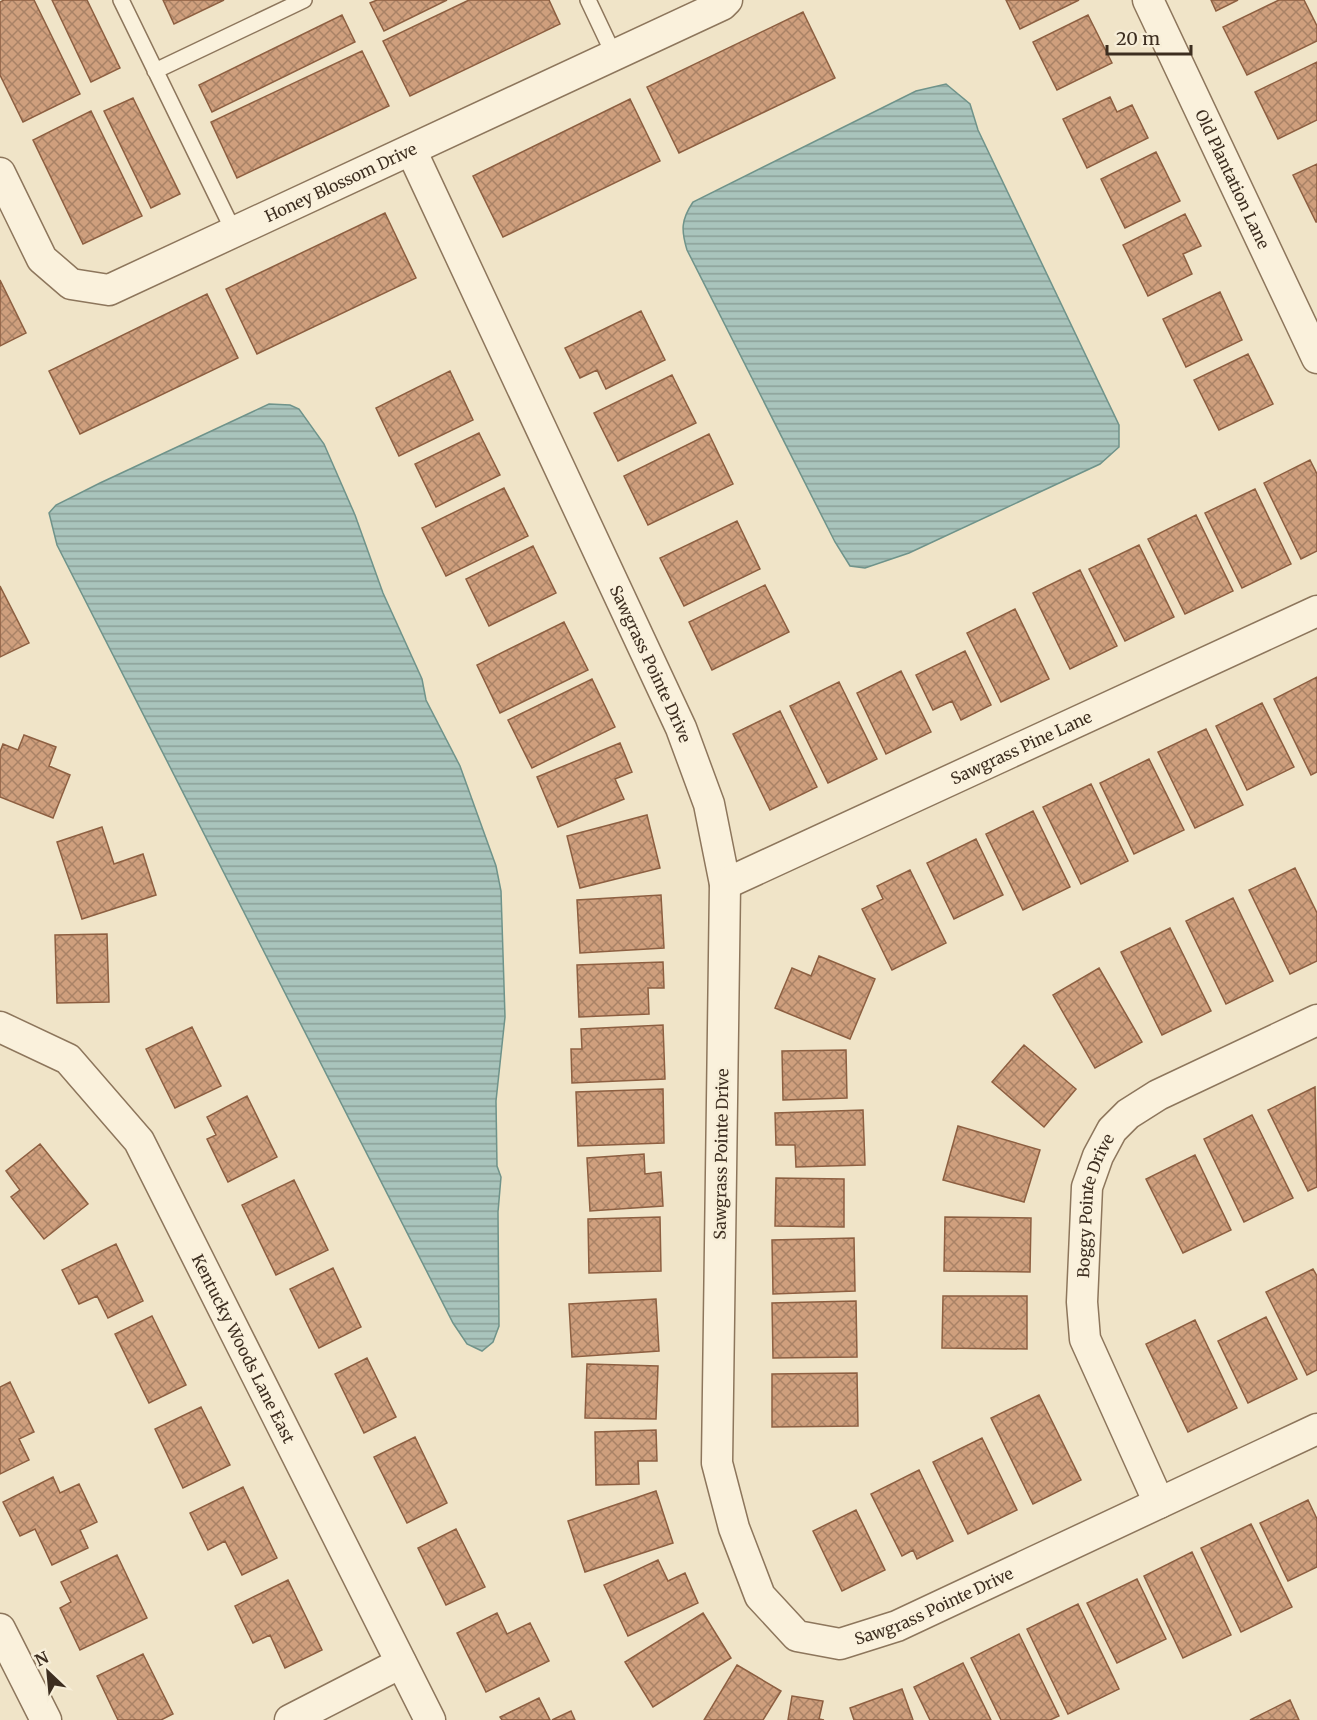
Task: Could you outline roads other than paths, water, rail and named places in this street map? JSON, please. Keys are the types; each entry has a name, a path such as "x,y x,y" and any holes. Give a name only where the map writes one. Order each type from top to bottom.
{"street":[{"name":"Honey Blossom Drive","path":"0,173 42,259 71,284 109,290 722,5 727,0"},
{"name":"Old Plantation Lane","path":"1148,0 1317,358"},
{"name":"Sawgrass Pointe Drive","path":"411,150 681,728 709,804 725,884 717,1463 734,1528 760,1596 796,1636 840,1644 897,1626 1317,1429"},
{"name":"Sawgrass Pine Lane","path":"725,884 1317,611"},
{"name":"Boggy Pointe Drive","path":"1159,1503 1100,1377 1085,1339 1082,1302 1087,1187 1098,1156 1112,1130 1128,1114 1158,1095 1317,1020"},
{"name":"Kentucky Woods Lane East","path":"0,1027 68,1059 139,1141 430,1720"},
{"path":"0,1629 46,1720"},
{"path":"290,1720 401,1663"}],"lane":[{"path":"121,0 234,232"},
{"path":"155,71 304,0"},
{"path":"588,0 614,55"}],"water":[{"path":"946,84 970,104 978,130 1119,425 1119,447 1100,464 909,553 865,568 850,566 835,542 687,250 683,231 684,220 693,202 916,91"},
{"path":"269,404 290,405 299,409 324,444 355,515 383,593 422,679 426,700 460,766 496,866 501,891 505,1017 496,1101 497,1166 501,1177 498,1212 499,1326 493,1342 482,1351 467,1344 453,1323 57,545 49,513 56,505 100,483"}]}
